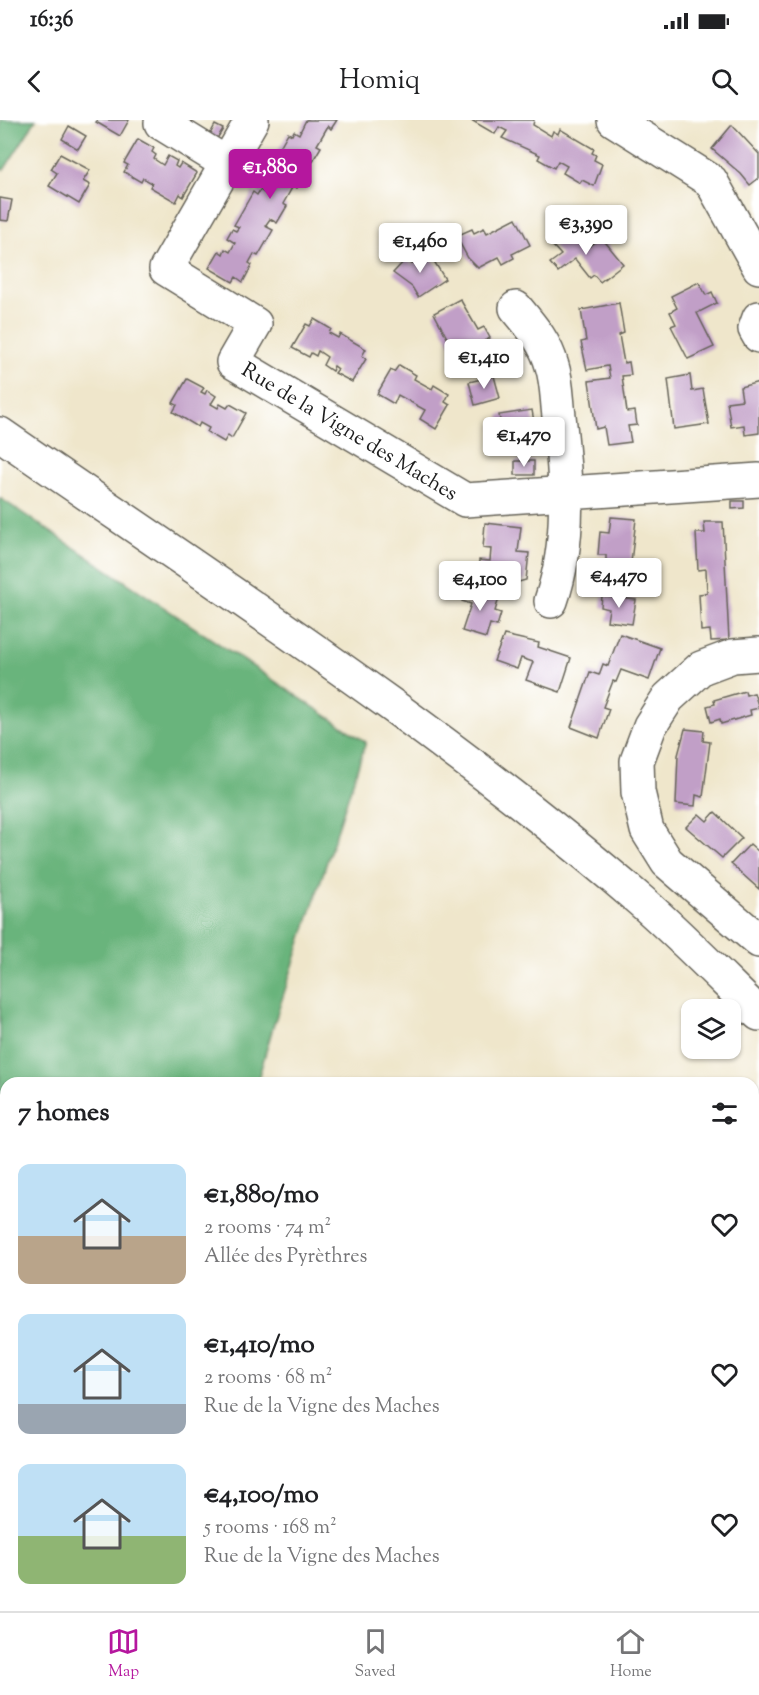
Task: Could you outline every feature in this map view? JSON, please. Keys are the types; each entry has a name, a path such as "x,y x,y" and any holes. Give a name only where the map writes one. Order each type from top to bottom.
{"street":[{"path":"163,120 161,123 226,164 252,120"},
{"path":"614,120 711,182 759,267"},
{"name":"Rue de la Vigne des Maches","path":"226,164 166,269 255,324 233,362 465,500 759,480"},
{"path":"516,308 541,339 553,366 567,493 560,574 551,601"},
{"path":"759,318 756,329 759,336"},
{"path":"0,434 353,679 539,817 642,902 759,1014"},
{"path":"759,654 733,656 701,668 668,698 650,726 637,761 638,792 646,830 668,862 759,940"}],"green space":[{"path":"0,120 36,120 4,170 0,169"},
{"path":"0,498 366,742 259,1077 0,1077"}],"building":[{"path":"98,120 129,120 120,136 96,122"},
{"path":"306,120 337,120 331,129 328,126 317,145 321,147 311,164 304,160 300,166 307,170 297,188 293,186 283,204 287,206 277,223 270,219 265,226 273,230 258,256 254,254 249,263 252,265 243,282 236,277 233,282 209,268 219,251 223,254 225,249 230,252 235,243 227,238 232,229 236,231 239,227 234,225 253,192 257,195 260,190 264,193 274,175 270,173 272,168 269,166 288,133 292,135 294,131 299,134"},
{"path":"471,120 534,120 533,125 551,136 553,131 558,134 560,129 594,149 592,153 596,155 594,160 602,164 594,186 582,180 580,183 563,173 567,166 558,161 554,168 538,159 540,155 502,138 507,131 499,127 495,134"},
{"path":"215,125 223,129 215,142 208,138"},
{"path":"732,125 759,154 759,178 750,185 712,149"},
{"path":"69,126 86,136 78,149 62,139"},
{"path":"138,139 154,148 152,152 156,155 154,159 163,165 168,156 177,161 175,166 178,168 181,163 197,173 183,197 180,194 176,202 150,187 152,183 143,178 141,182 124,172 128,165 124,163"},
{"path":"60,154 90,170 83,181 90,185 79,204 49,186 57,173 51,169"},
{"path":"0,198 12,200 8,221 0,220"},
{"path":"516,218 530,245 512,254 514,258 503,264 499,257 478,268 468,258 456,236 472,229 474,233 484,228 487,233"},
{"path":"576,228 590,246 602,238 623,264 600,282 594,275 590,278 575,259 558,272 550,263 561,255 553,246"},
{"path":"429,253 445,279 418,297 412,287 393,273 406,259 412,264"},
{"path":"699,282 706,295 712,292 717,303 697,313 714,347 688,359 671,326 676,324 670,312 677,308 671,296"},
{"path":"460,299 478,330 484,327 490,338 483,342 490,355 464,370 434,313"},
{"path":"619,303 624,333 619,335 624,363 629,362 631,375 622,376 627,412 635,411 637,425 628,426 631,442 607,445 604,427 596,429 589,381 610,378 608,366 587,370 581,342 586,341 581,310"},
{"path":"314,319 331,329 329,333 338,338 340,334 366,349 362,356 366,359 352,382 335,373 338,369 334,366 332,371 323,365 327,357 318,351 316,356 311,353 309,357 292,348 306,324 310,326"},
{"path":"399,365 416,375 414,379 432,389 434,385 449,394 445,402 450,405 436,429 420,419 425,410 398,395 394,404 377,394 391,370 394,372"},
{"path":"690,375 692,391 703,389 709,424 674,429 668,379"},
{"path":"494,376 500,398 475,405 469,382"},
{"path":"187,379 204,388 201,392 205,394 207,390 216,396 211,404 218,408 220,404 227,408 230,404 246,413 232,438 228,435 224,442 207,432 209,428 200,423 198,427 173,412 177,405 173,403"},
{"path":"759,382 759,433 745,435 744,425 731,427 727,402 742,400 740,387"},
{"path":"532,410 538,446 500,451 499,438 494,438 492,426 501,425 499,415"},
{"path":"515,461 534,461 534,475 515,475"},
{"path":"732,501 744,501 744,508 732,509"},
{"path":"611,517 636,519 630,571 606,569 606,555 598,555 600,532 609,533"},
{"path":"704,522 723,522 729,640 711,641 710,630 701,631 699,594 707,593 706,569 698,570 696,533 705,533"},
{"path":"485,523 521,527 518,552 529,553 526,580 515,583 477,579 479,560 490,561 491,549 483,548"},
{"path":"466,587 499,598 495,611 501,613 497,626 490,624 486,638 462,631 471,604 462,601"},
{"path":"602,596 636,600 632,624 607,621 609,609 601,607"},
{"path":"620,634 660,648 649,680 621,670 616,682 613,681 603,707 609,709 599,738 571,727 590,672 599,675 603,664 608,666"},
{"path":"504,635 539,643 538,647 571,658 560,692 526,680 533,662 521,658 517,669 494,661"},
{"path":"745,691 746,695 754,693 759,708 750,710 751,715 721,724 720,719 711,722 707,706 715,704 714,700"},
{"path":"685,729 704,731 703,741 710,742 703,797 696,795 695,806 676,804 678,755"},
{"path":"715,812 742,838 722,858 686,827 699,814 707,821"},
{"path":"750,844 759,852 759,889 731,864"}]}
